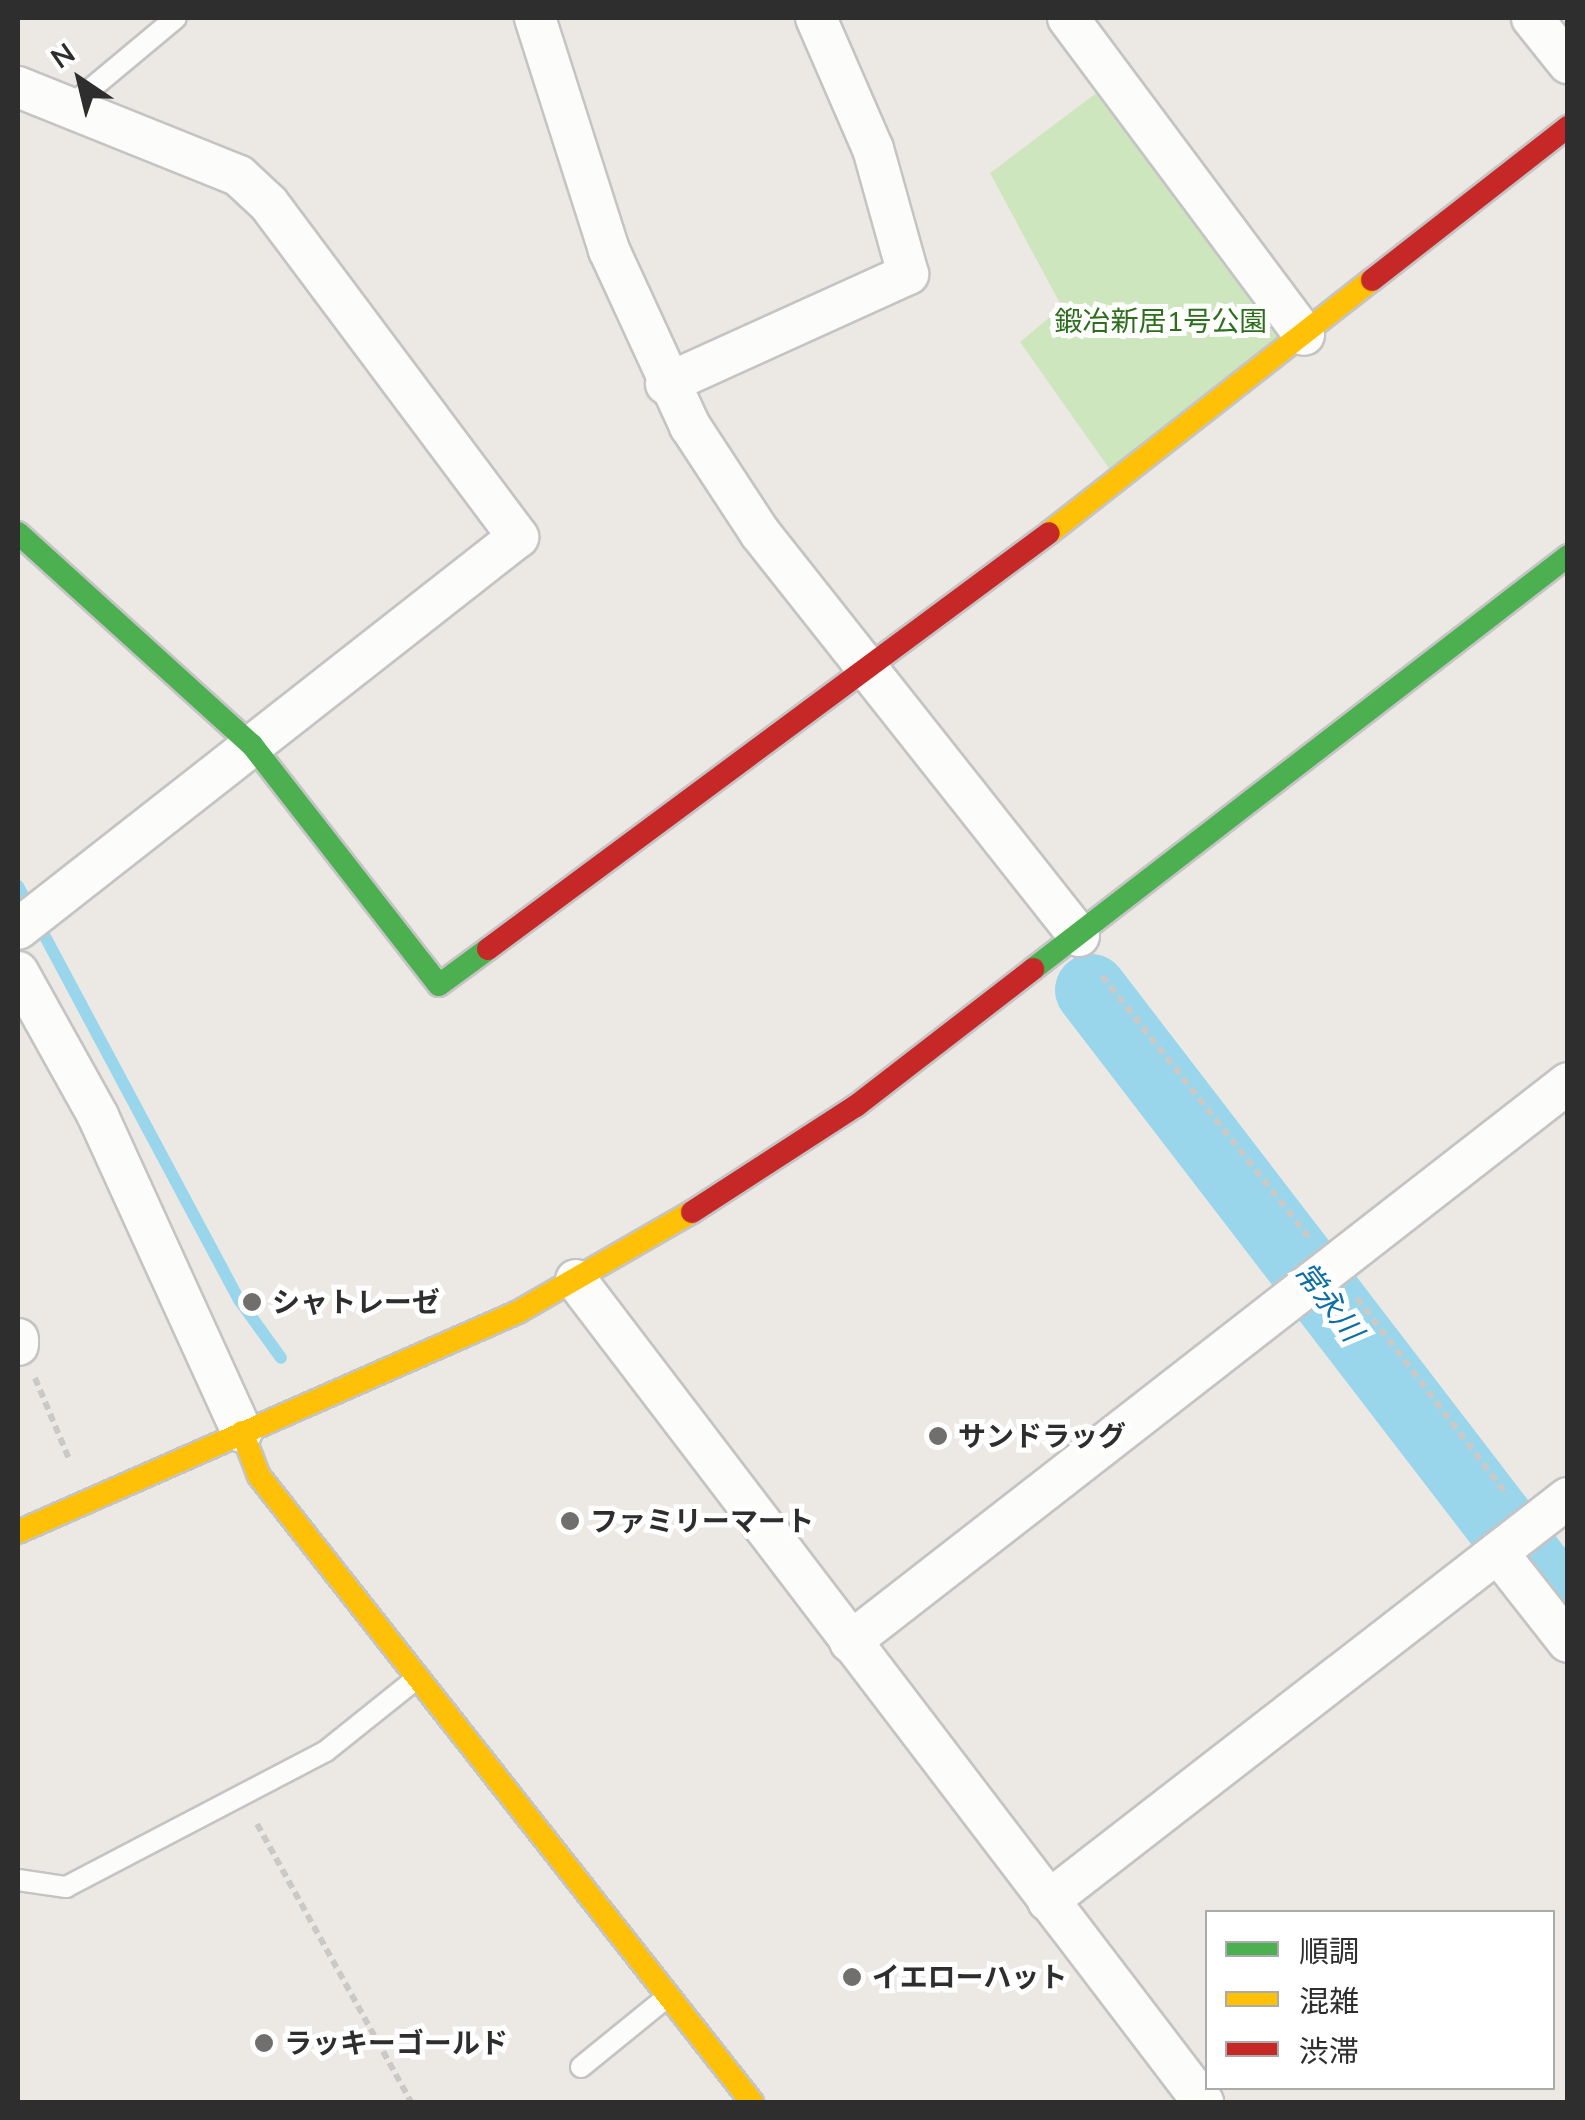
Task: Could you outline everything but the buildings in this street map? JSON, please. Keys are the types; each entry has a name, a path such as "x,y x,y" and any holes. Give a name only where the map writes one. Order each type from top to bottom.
{"street":[{"path":"535,18 609,250 666,384 760,533 1079,936"},
{"path":"666,384 908,274 873,150 816,18"},
{"path":"1068,18 1304,335"},
{"path":"1532,18 1568,63"},
{"path":"18,87 239,176 270,204 518,536 18,930"},
{"path":"18,533 252,746 439,985 872,672 1568,127"},
{"path":"18,1532 576,1280 856,1106 1568,556"},
{"path":"18,972 98,1116 260,1476 752,2102"},
{"path":"850,1642 1568,1082"},
{"path":"576,1280 1203,2102"},
{"path":"1048,1901 1568,1498"},
{"path":"1512,1542 1568,1642"}],"lane":[{"path":"69,106 176,18"},
{"path":"18,1880 66,1888 326,1752 418,1678"},
{"path":"580,2067 668,1997"}],"path":[{"path":"18,1342 86,1502"},
{"path":"246,1829 262,1821 411,2102"}],"green space":[{"name":"鍛冶新居1号公園","path":"1099,91 1304,335 1118,481 1020,342 1062,307 990,173"}],"waterway":[{"path":"18,886 240,1301 281,1358"},
{"name":"常永川","path":"1091,990 1561,1602"}],"traffic: fast":[{"path":"18,533 252,745 439,985 488,949"},
{"path":"1033,969 1568,556"}],"traffic: slow":[{"path":"1049,533 1372,280"},
{"path":"18,1532 518,1312 692,1212"},
{"path":"242,1432 259,1476 752,2102"}],"traffic: jam":[{"path":"1372,280 1568,127"},
{"path":"488,949 1049,533"},
{"path":"692,1212 856,1106 1033,969"}],"place":[{"name":"シャトレーゼ","path":"252,1302"},
{"name":"サンドラッグ","path":"938,1436"},
{"name":"ファミリーマート","path":"570,1521"},
{"name":"イエローハット","path":"852,1977"},
{"name":"ラッキーゴールド","path":"264,2043"}]}
